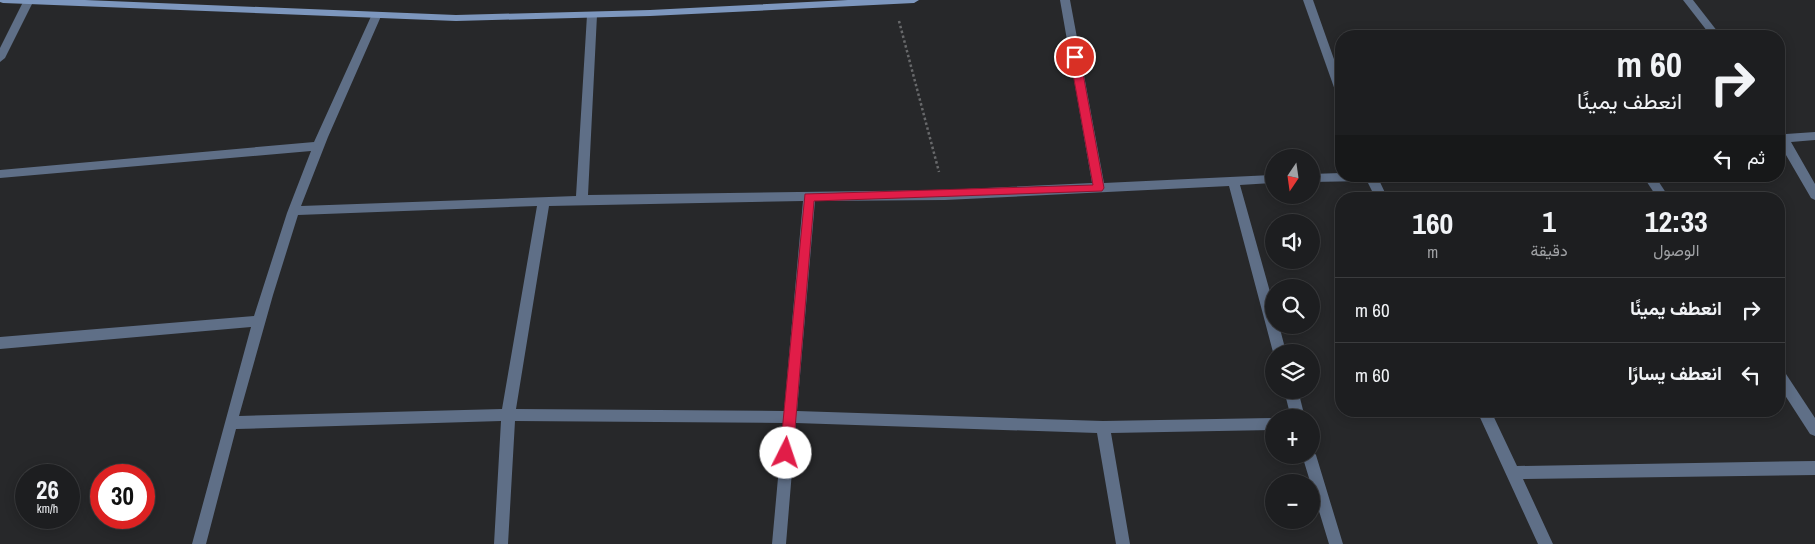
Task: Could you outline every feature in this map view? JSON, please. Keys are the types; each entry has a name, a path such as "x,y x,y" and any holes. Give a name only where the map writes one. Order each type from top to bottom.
{"street":[{"path":"3,0 456,18 592,15 914,0"},
{"path":"1065,0 1099,188"},
{"path":"1308,0 1335,76"},
{"path":"1688,0 1711,30"},
{"path":"0,58 29,1"},
{"path":"199,544 258,321 294,211 319,146 377,14"},
{"path":"582,200 592,15"},
{"path":"1785,136 1815,136"},
{"path":"1785,144 1815,195"},
{"path":"0,174 319,146"},
{"path":"1320,178 1335,178"},
{"path":"294,211 582,200 945,194 1265,179"},
{"path":"1232,180 1278,344"},
{"path":"779,544 809,197"},
{"path":"501,544 508,415 544,201"},
{"path":"0,342 258,321"},
{"path":"1785,384 1815,430"},
{"path":"230,423 508,415 789,417 1102,427 1265,424"},
{"path":"1487,417 1546,544"},
{"path":"1102,427 1123,544"},
{"path":"1312,464 1336,544"},
{"path":"1513,472 1815,468"}],"path":[{"path":"893,1 945,194"}],"route":[{"path":"786,453 809,197 1099,188 1075,57"}]}
